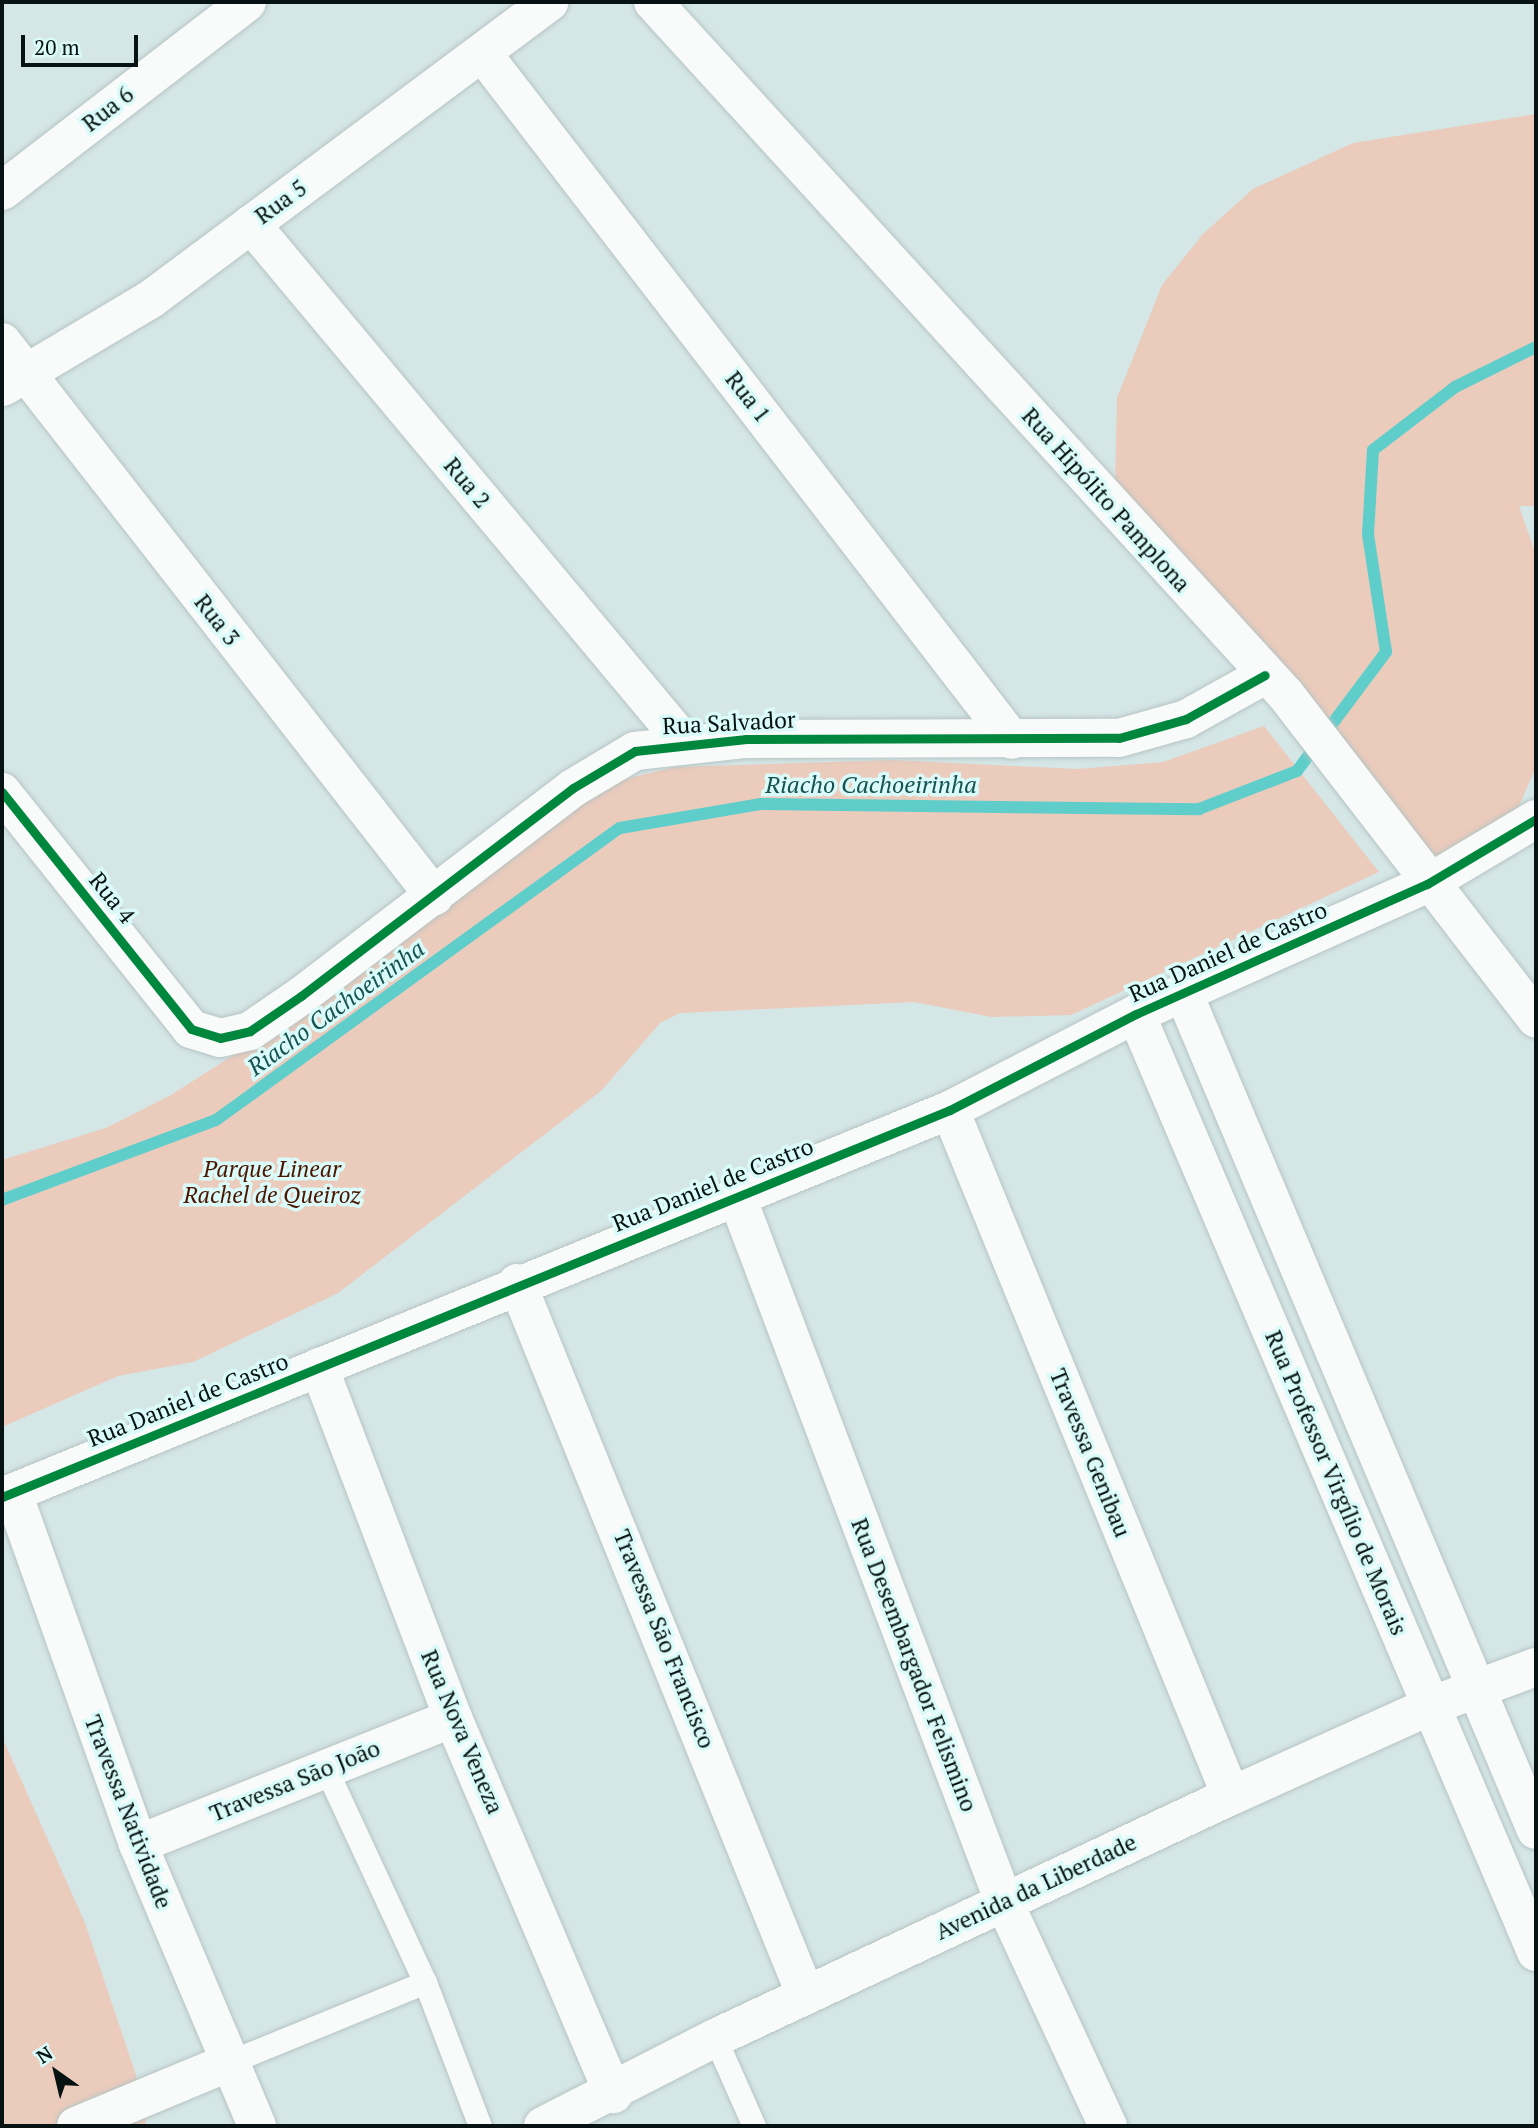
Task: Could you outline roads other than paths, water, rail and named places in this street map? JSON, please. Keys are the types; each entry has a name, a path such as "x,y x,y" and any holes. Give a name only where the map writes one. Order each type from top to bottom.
{"street":[{"name":"Rua 6","path":"2,191 247,2"},
{"name":"Rua 5","path":"13,381 151,299 550,2"},
{"name":"Rua Hipólito Pamplona","path":"653,2 1276,685 1375,819 1536,1019"},
{"name":"Rua 1","path":"483,54 1012,740"},
{"name":"Rua 2","path":"251,224 683,741"},
{"name":"Rua 3","path":"2,342 13,381 434,896"},
{"name":"Rua Salvador","path":"191,1029 220,1038 250,1031 434,896 602,767 635,751 683,741 1098,740 1152,730 1276,685"},
{"name":"Rua 4","path":"2,792 191,1029"},
{"name":"Rua Daniel de Castro","path":"7,1495 517,1283 950,1110 1136,1014 1427,884 1536,819"},
{"path":"1184,994 1536,1830"},
{"name":"Rua Professor Virgílio de Morais","path":"1136,1014 1536,1952"},
{"name":"Travessa Genibau","path":"950,1110 1231,1796"},
{"name":"Rua Desembargador Felismino","path":"737,1197 1004,1902 1108,2126"},
{"name":"Travessa São Francisco","path":"517,1283 806,1996"},
{"name":"Rua Nova Veneza","path":"319,1367 453,1718 613,2094"},
{"name":"Travessa Natividade","path":"7,1495 138,1844 227,2063 257,2126"},
{"name":"Avenida da Liberdade","path":"543,2126 613,2094 715,2038 1231,1796 1430,1706 1478,1692 1536,1667"},
{"name":"Travessa São João","path":"138,1844 453,1718"},
{"path":"76,2126 227,2063"}],"lane":[{"path":"326,1769 425,1982 480,2126"},
{"path":"227,2063 425,1982"},
{"path":"715,2038 754,2126"}],"waterway":[{"name":"Riacho Cachoeirinha","path":"2,1200 216,1120 620,828 760,804 1199,809 1297,771 1386,652 1368,534 1373,450 1455,387 1536,347"}],"park label":[{"name":"Parque Linear Rachel de Queiroz","path":"272,1182"}]}
